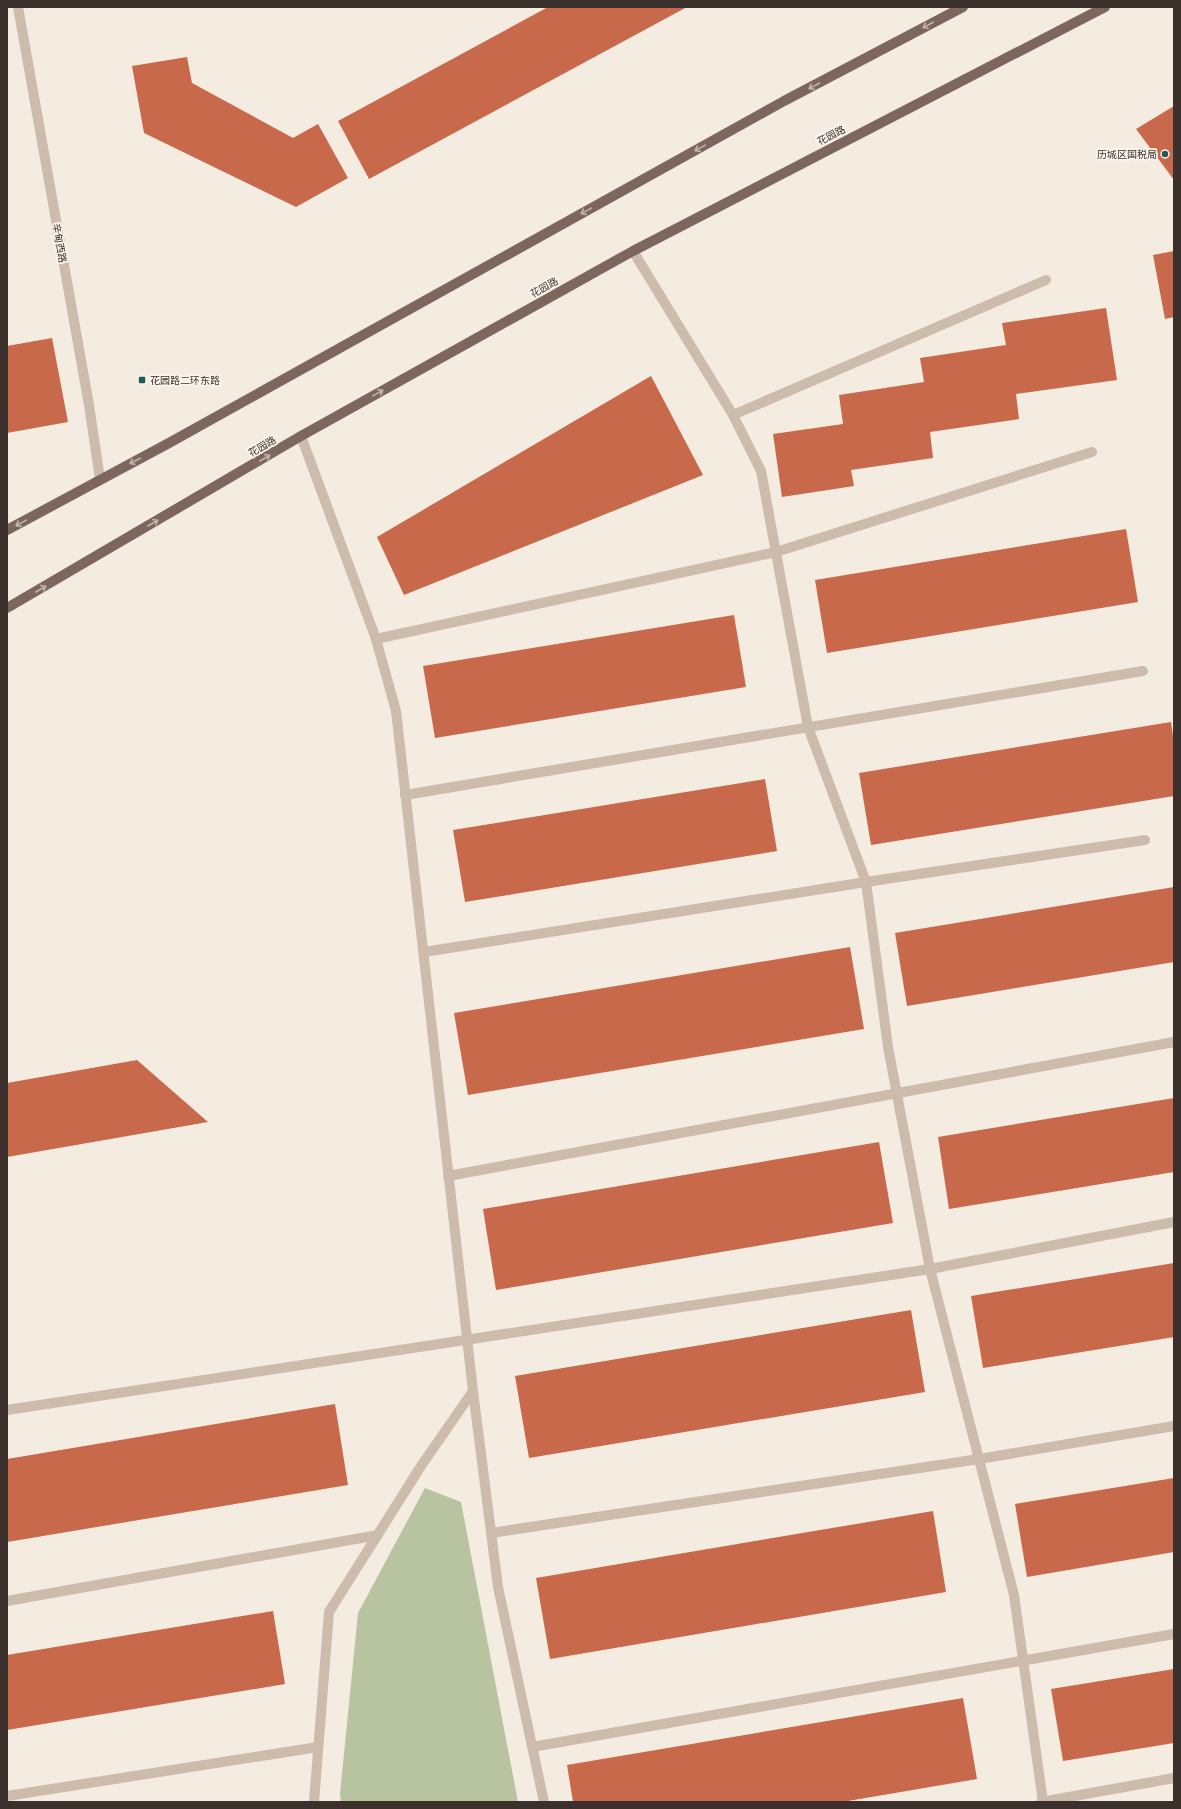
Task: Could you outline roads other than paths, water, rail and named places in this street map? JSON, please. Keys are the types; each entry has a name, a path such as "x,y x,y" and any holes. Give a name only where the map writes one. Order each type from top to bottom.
{"main road":[{"path":"7,530 169,443 777,105 963,7"},
{"name":"花园路","path":"7,608 301,436 633,251 1105,7"}],"street":[{"name":"辛甸西路","path":"18,7 89,405 100,479"},
{"path":"633,251 733,415 760,471 808,727 866,882 888,1047 930,1269 1014,1595 1042,1802 1174,1778"},
{"path":"733,415 1046,280"},
{"path":"301,436 376,639 396,711 473,1391 498,1587 544,1802"},
{"path":"376,639 776,552 1092,452"},
{"path":"405,795 1143,671"},
{"path":"424,952 866,882 1145,840"},
{"path":"448,1176 1174,1042"},
{"path":"7,1410 930,1269 1174,1222"},
{"path":"314,1802 329,1612 421,1466 473,1391"},
{"path":"491,1533 979,1459 1174,1426"},
{"path":"7,1601 378,1535"},
{"path":"532,1747 1174,1634"},
{"path":"7,1796 318,1748"}],"place":[{"name":"历城区国税局","path":"1165,154"},
{"name":"花园路二环东路","path":"142,380"}]}
